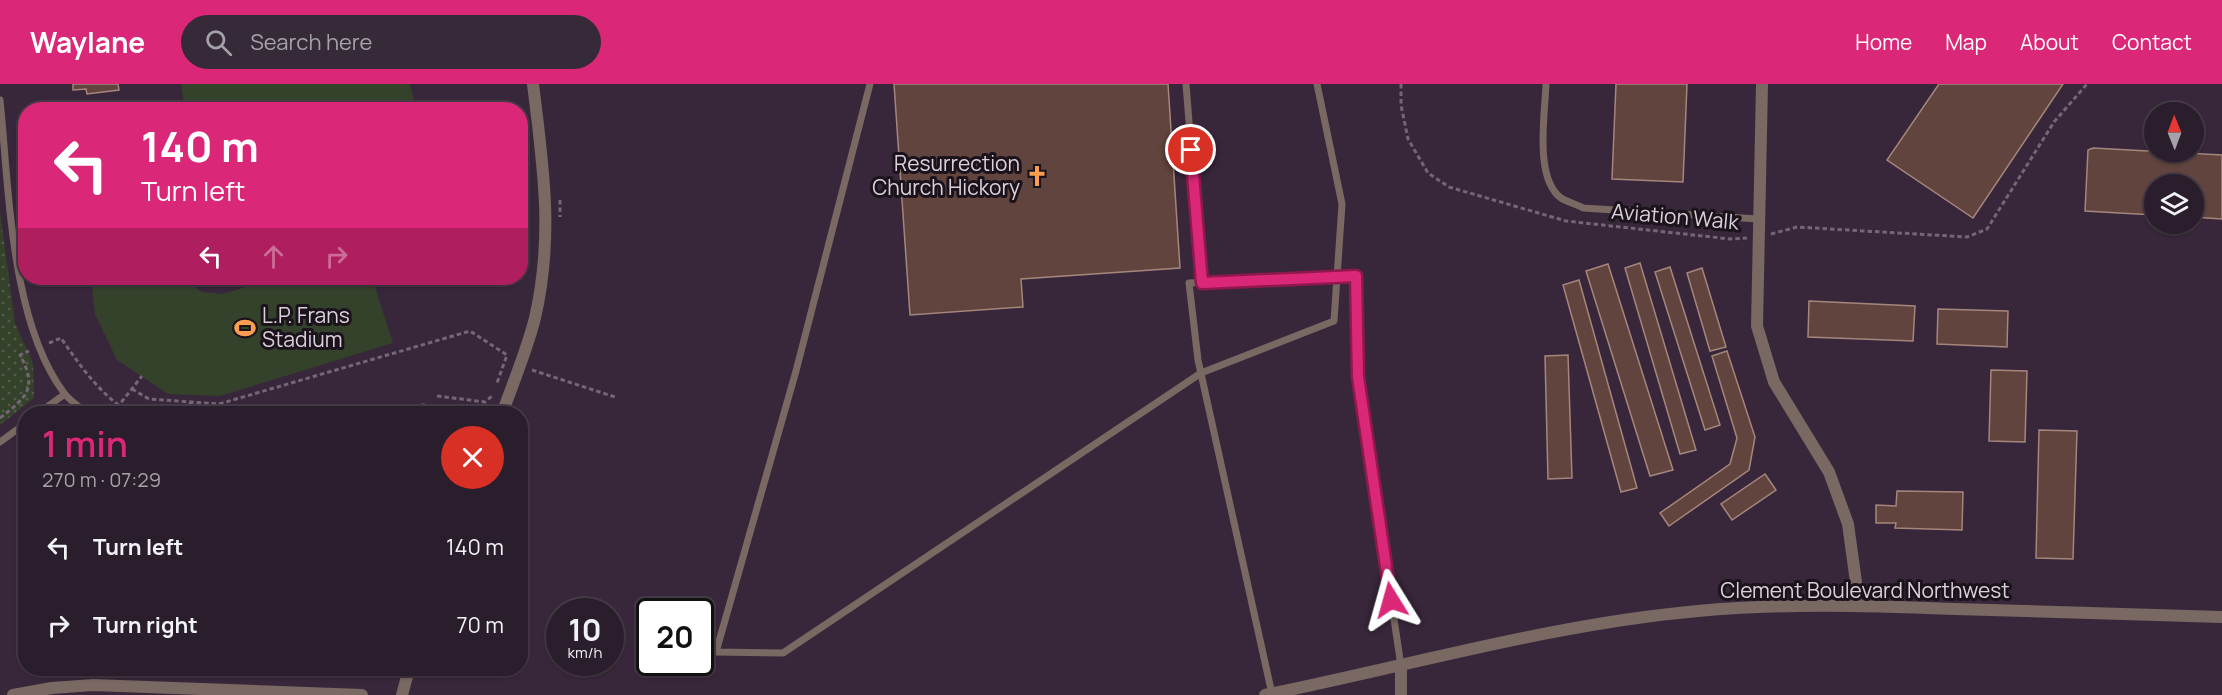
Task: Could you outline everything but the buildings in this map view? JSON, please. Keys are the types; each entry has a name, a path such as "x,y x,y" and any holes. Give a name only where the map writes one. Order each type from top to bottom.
{"street":[{"path":"505,406 534,320 543,277 547,229 544,170 533,84"},
{"path":"1762,84 1755,302 1757,326 1764,356 1774,382 1828,472 1848,524 1856,582 1856,606"},
{"name":"Clement Boulevard Northwest","path":"1268,694 1488,645 1641,618 1752,607 1856,606 2222,617"},
{"path":"1401,666 1401,695"},
{"path":"402,695 407,676"},
{"path":"13,695 52,687 93,685 362,695"}],"lane":[{"path":"870,84 796,371 716,652 783,653 1201,373 1334,321 1342,204 1317,84"},
{"path":"1186,84 1202,283"},
{"path":"1546,84 1543,152 1547,181 1561,197 1583,207 1758,219"},
{"path":"0,100 18,239"},
{"path":"1268,694 1201,373 1189,283 1356,276 1358,377 1401,666"},
{"path":"25,285 35,333 48,366 65,394 79,406"},
{"path":"49,406 65,394"},
{"path":"0,442 18,429"}],"path":[{"name":"Aviation Walk","path":"1401,84 1401,105 1408,139 1428,173 1449,187 1566,221 1730,239 1757,238 1797,227 1967,237 1988,229 2054,122 2087,84"},
{"path":"132,389 150,399 219,404 470,331 507,356 492,398 484,402 437,396"},
{"path":"531,371 615,398"},
{"path":"118,406 142,376"}],"green space":[{"path":"181,84 410,84 414,102 184,102"},
{"path":"0,212 15,323 33,363 34,398 24,406 18,406 18,411 0,425"},
{"name":"L.P. Frans Stadium","path":"92,285 192,285 202,292 223,294 252,285 374,285 393,343 220,396 168,394 117,360 95,314"}],"place":[{"name":"Resurrection Church Hickory","path":"1037,176"},
{"name":"L.P. Frans Stadium","path":"245,328"}],"route":[{"path":"1191,150 1202,283 1356,276 1358,377 1391,600"}]}
